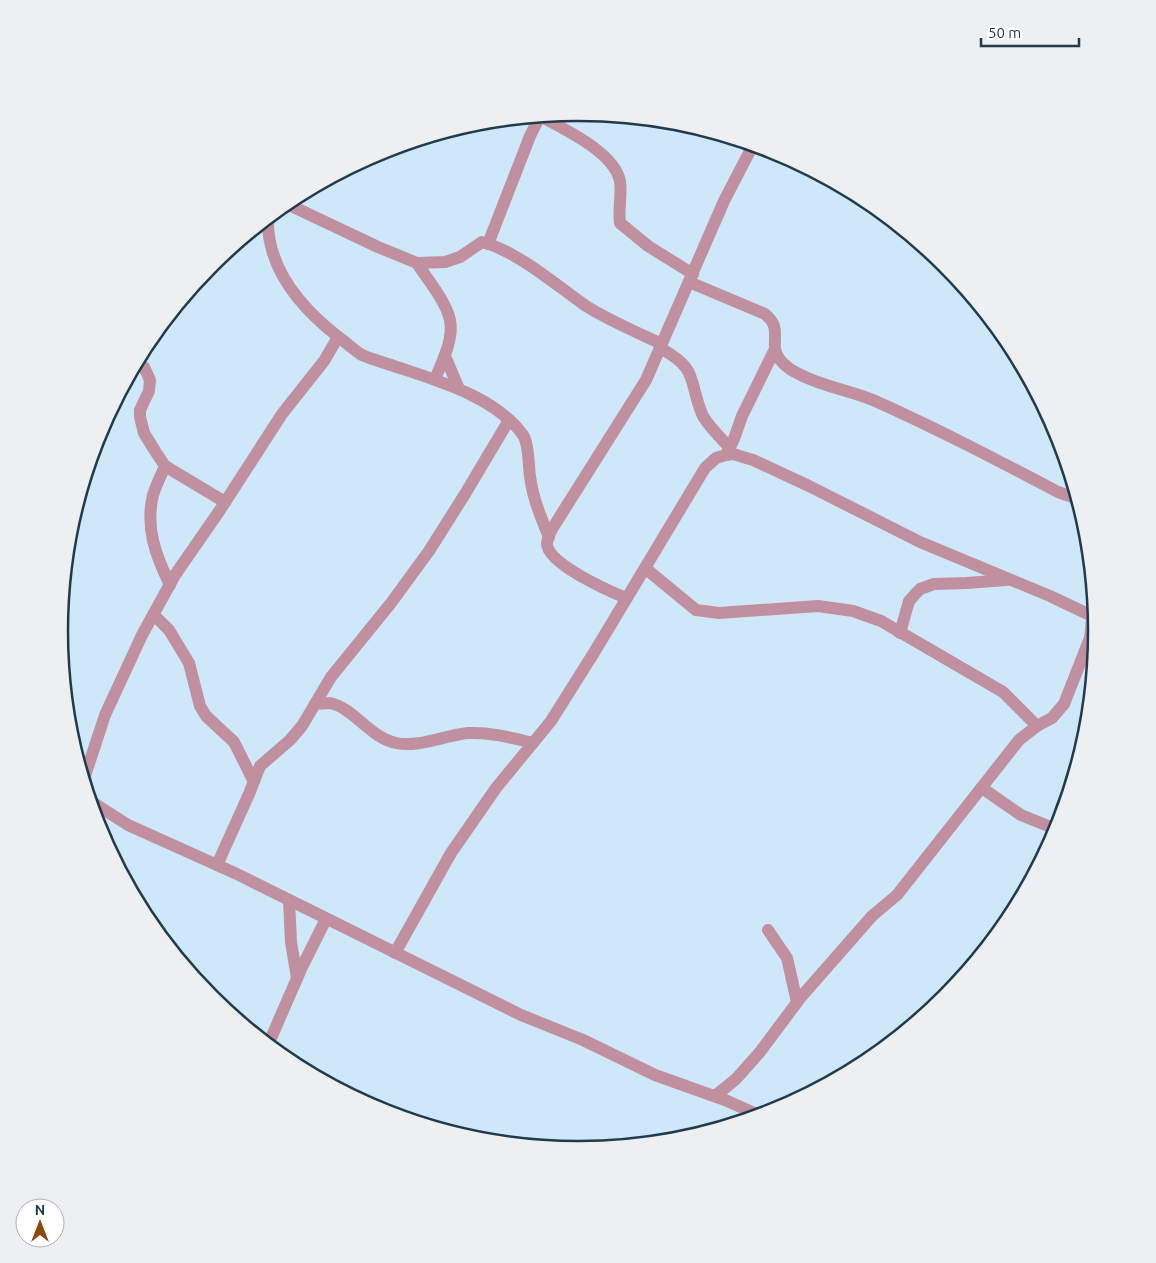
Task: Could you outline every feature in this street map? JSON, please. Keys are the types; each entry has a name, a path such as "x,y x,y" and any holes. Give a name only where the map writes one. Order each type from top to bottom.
{"street":[{"path":"395,953 451,853 496,788 551,721 646,568 705,468 716,458 728,451 742,416 775,349 775,328 771,319 765,314 691,278 620,223 620,178 614,166 603,155 550,122"},
{"path":"488,244 537,123"},
{"path":"626,598 607,590 567,567 552,556 547,544 552,529 646,380 724,202 750,151"},
{"path":"294,207 378,247 417,263 445,262 460,257 482,242 495,245 521,260 588,307 661,346 684,363 692,376 703,416 728,451 753,460 809,486 920,542 1008,580 1050,596 1087,606"},
{"path":"268,225 275,262 289,287 316,320 362,355 459,389 509,420 525,437 536,506 549,537"},
{"path":"417,263 438,296 450,320 450,334 445,356 434,379"},
{"path":"87,770 106,715 142,635 170,585 282,414 324,361 338,337"},
{"path":"775,349 779,358 797,373 870,399 1070,496"},
{"path":"445,356 459,389"},
{"path":"142,366 150,380 149,391 140,410 144,433 165,466 225,502"},
{"path":"217,865 260,766 290,740 302,726 331,678 391,603 429,551 466,494 509,420"},
{"path":"165,466 153,494 149,517 151,535 158,561 170,585"},
{"path":"646,568 696,610 719,613 818,606 853,611 881,621 1003,692 1037,726"},
{"path":"900,633 909,601 920,589 934,584 1008,580"},
{"path":"154,615 169,630 189,663 200,706 206,716 234,742 254,780"},
{"path":"715,1096 736,1078 760,1052 797,1002 872,916 897,895 1020,740 1037,726 1052,718 1064,704 1088,644"},
{"path":"315,704 329,703 342,708 377,736 396,743 412,743 468,733 496,734 533,743"},
{"path":"982,788 1021,815 1050,827"},
{"path":"99,806 128,825 217,865 521,1015 583,1040 654,1075 715,1096 751,1112"},
{"path":"289,901 291,942 297,978"},
{"path":"270,1039 297,978 326,919"},
{"path":"768,930 787,958 797,1002"},
{"path":"734,1104 736,1078"}]}
